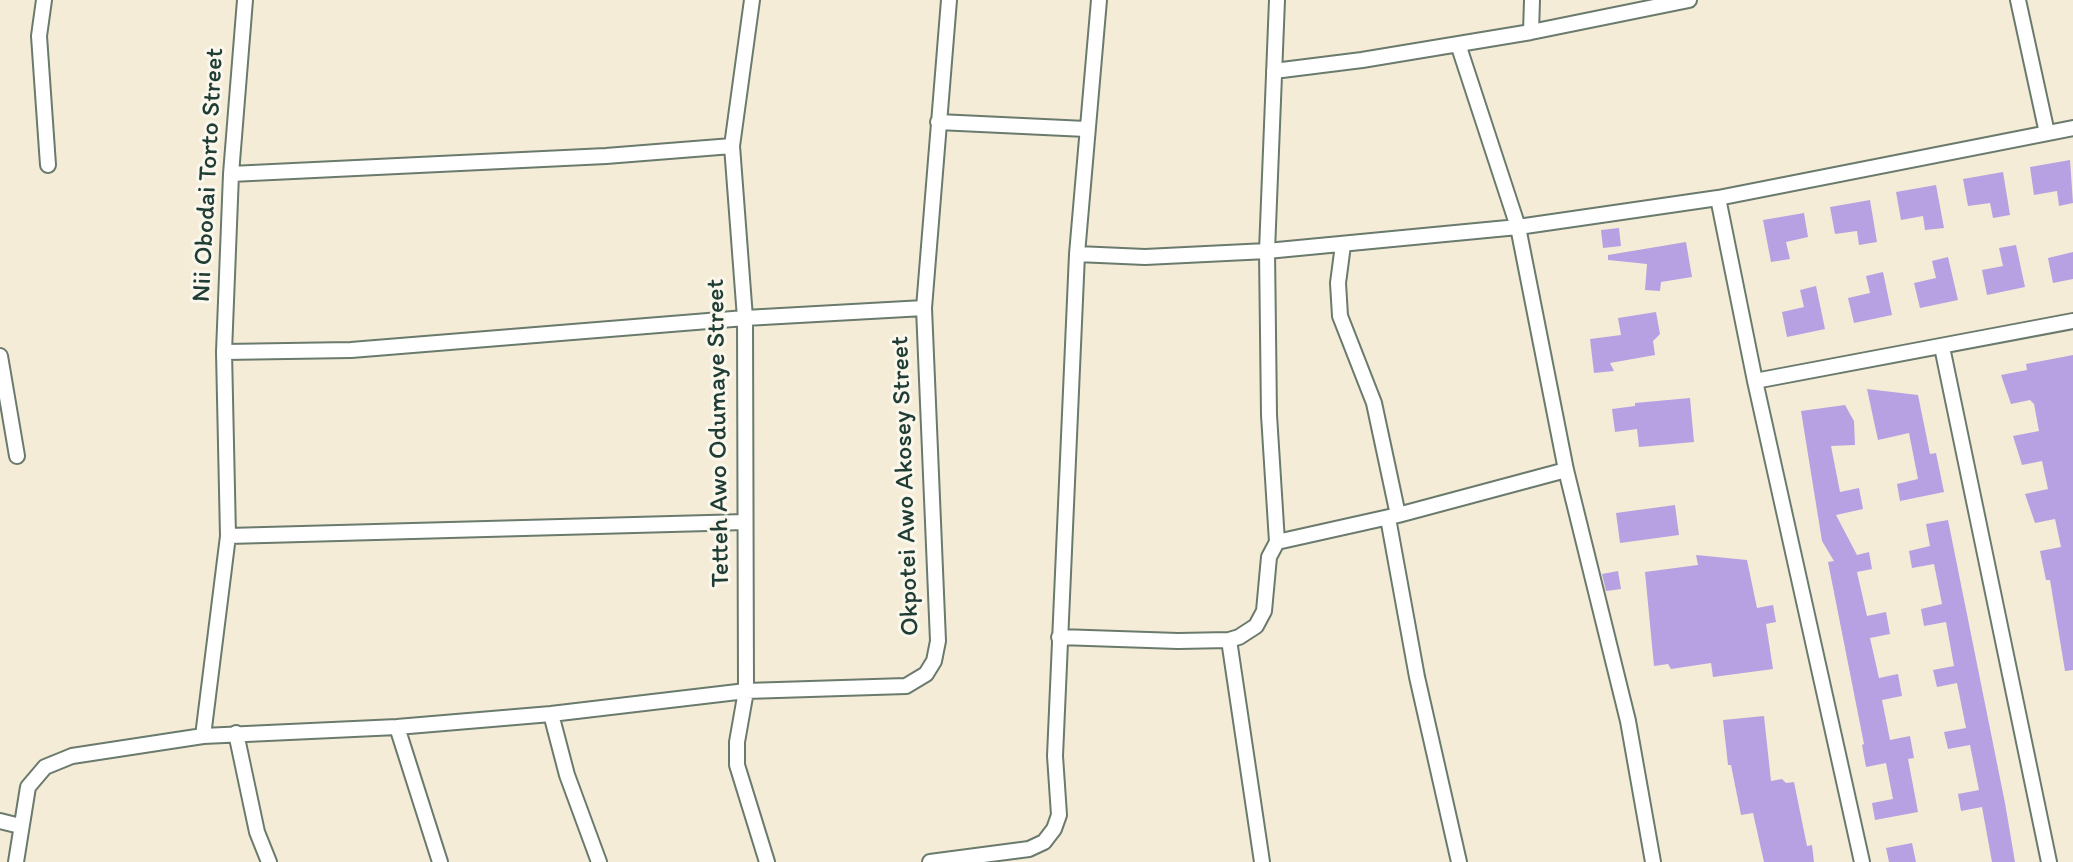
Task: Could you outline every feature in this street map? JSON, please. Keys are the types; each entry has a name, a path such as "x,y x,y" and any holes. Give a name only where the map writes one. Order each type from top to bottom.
{"street":[{"path":"44,0 39,36 48,165"},
{"name":"Nii Obodai Torto Street","path":"203,736 228,536 223,352 231,174 245,0"},
{"name":"Tetteh Awo Odumaye Street","path":"752,0 732,146 745,318 746,691 737,765 767,862"},
{"name":"Okpotei Awo Akosey Street","path":"16,862 28,788 45,767 72,756 236,733 397,727 551,714 746,691 906,687 926,674 934,661 938,641 937,564 923,308 949,0"},
{"path":"930,862 1029,849 1044,842 1054,830 1059,815 1055,756 1077,254 1099,0"},
{"path":"1059,636 1229,640 1249,633 1264,611 1269,557 1277,542 1269,415 1267,251 1278,0"},
{"path":"1531,32 1532,0"},
{"path":"1274,71 1531,32 1689,0"},
{"path":"2018,0 2047,133"},
{"path":"1458,44 1518,227 1566,470 1628,721 1653,862"},
{"path":"938,122 1086,129"},
{"path":"1077,254 1145,257 1267,251 1518,227 1718,198 2073,128"},
{"path":"231,174 607,156 732,146"},
{"path":"1718,198 1755,381 1862,862"},
{"path":"1343,245 1338,283 1340,316 1374,403 1417,677 1459,862"},
{"path":"223,352 351,350 745,318 923,308"},
{"path":"1755,381 2073,321"},
{"path":"1942,347 2049,862"},
{"path":"0,356 17,456"},
{"path":"1277,542 1393,516 1566,470"},
{"path":"228,536 745,522"},
{"path":"1229,640 1262,862"},
{"path":"551,714 567,775 599,862"},
{"path":"397,727 440,862"},
{"path":"236,733 257,832 270,862"},
{"path":"0,821 20,827"}],"building":[{"path":"2070,160 2073,203 2059,206 2057,191 2034,195 2030,167"},
{"path":"2003,172 2010,215 1993,218 1990,203 1968,206 1963,179"},
{"path":"1936,185 1944,228 1925,230 1923,216 1901,220 1896,192"},
{"path":"1870,200 1877,242 1859,245 1857,231 1835,234 1830,207"},
{"path":"1804,213 1808,237 1786,242 1790,259 1771,262 1763,220"},
{"path":"1619,228 1621,246 1603,248 1601,230"},
{"path":"1686,242 1692,277 1661,282 1660,291 1645,290 1647,264 1608,260 1608,255"},
{"path":"2016,245 2025,287 1987,295 1982,270 2003,266 1999,248"},
{"path":"2073,252 2073,279 2053,283 2048,258"},
{"path":"1948,257 1958,300 1920,308 1914,283 1936,278 1932,261"},
{"path":"1883,272 1892,315 1854,323 1848,298 1870,293 1866,276"},
{"path":"1816,286 1825,329 1787,337 1782,312 1804,307 1800,290"},
{"path":"1656,312 1660,334 1653,341 1655,355 1610,363 1614,371 1594,373 1590,339 1621,335 1618,318"},
{"path":"2073,355 2073,670 2065,671 2050,580 2046,580 2040,551 2061,547 2055,519 2035,523 2025,494 2048,489 2042,461 2022,465 2013,436 2039,431 2034,404 2030,400 2011,404 2001,375 2027,370 2026,364"},
{"path":"1867,389 1918,395 1930,454 1936,453 1944,492 1900,501 1897,484 1918,479 1909,433 1878,440"},
{"path":"1690,398 1694,442 1639,447 1637,429 1615,432 1612,409 1635,406 1635,403"},
{"path":"1845,405 1854,421 1855,445 1831,446 1840,492 1859,488 1863,509 1836,515 1857,555 1869,552 1872,569 1857,572 1867,616 1886,612 1890,634 1870,638 1879,678 1898,674 1902,696 1882,700 1890,740 1910,736 1914,758 1908,759 1918,812 1875,820 1872,803 1893,799 1886,763 1866,767 1864,744 1828,562 1834,561 1822,541 1801,411"},
{"path":"1675,505 1679,535 1620,543 1616,513"},
{"path":"1948,520 2015,862 1992,862 1982,807 1961,811 1958,794 1979,790 1970,745 1948,749 1944,732 1966,728 1957,683 1937,687 1933,670 1954,666 1946,622 1924,626 1921,609 1942,604 1934,564 1912,568 1909,551 1930,546 1926,524"},
{"path":"1696,555 1747,560 1757,608 1773,605 1776,622 1766,624 1773,669 1713,677 1711,663 1671,669 1668,664 1654,666 1645,572 1698,565"},
{"path":"1618,571 1621,589 1606,591 1602,574"},
{"path":"1764,716 1771,781 1782,779 1786,783 1794,782 1807,846 1812,845 1814,862 1764,862 1753,813 1741,815 1731,765 1728,765 1723,720"},
{"path":"1912,843 1916,862 1889,862 1886,848"}]}
